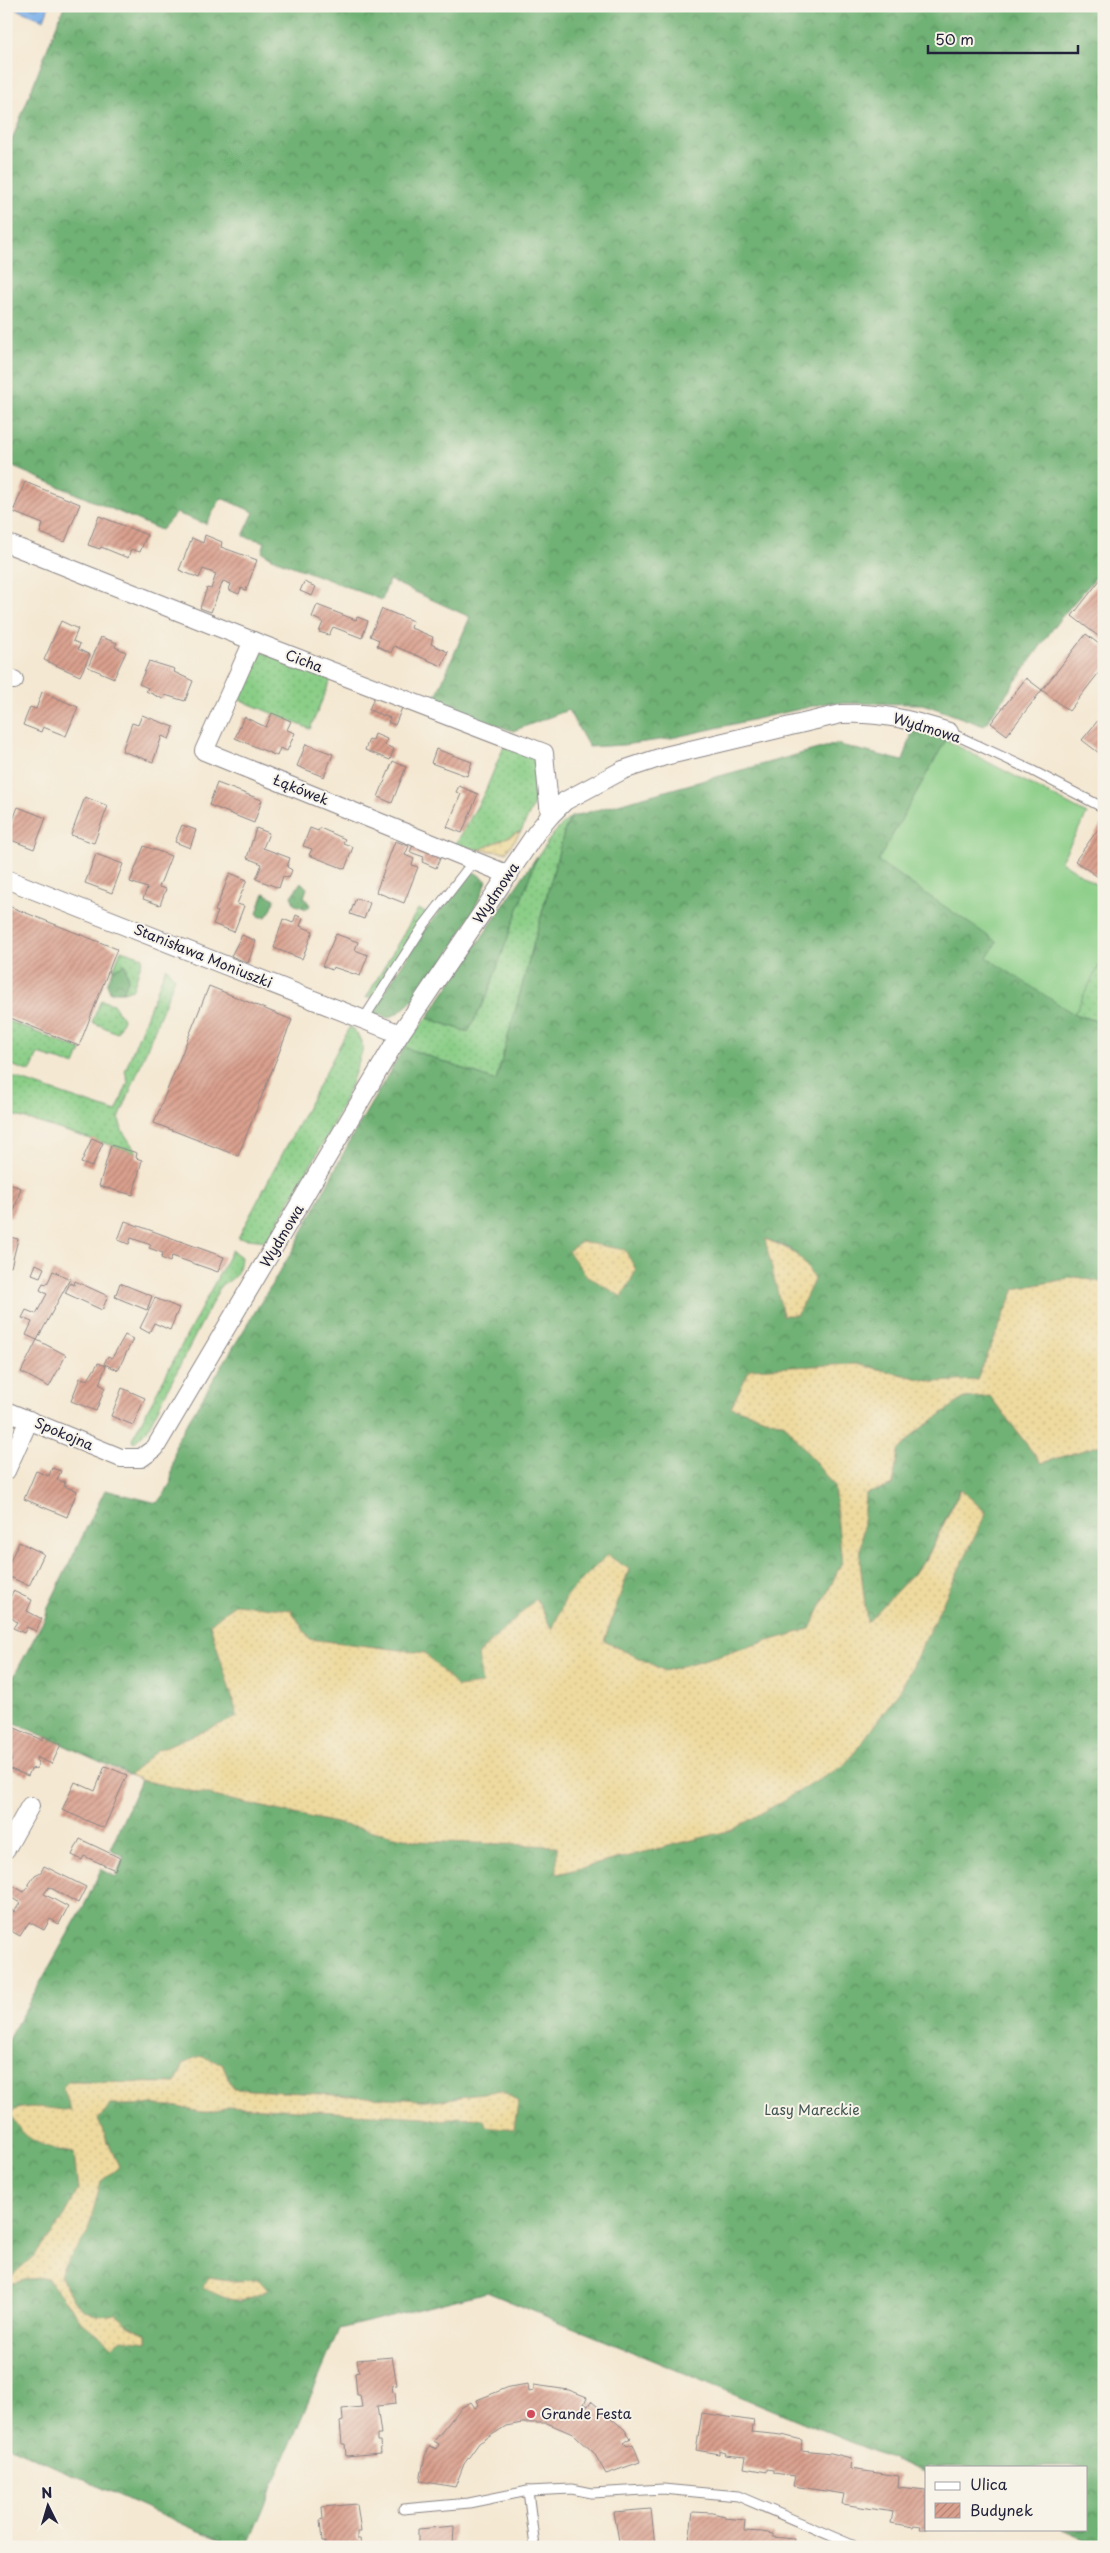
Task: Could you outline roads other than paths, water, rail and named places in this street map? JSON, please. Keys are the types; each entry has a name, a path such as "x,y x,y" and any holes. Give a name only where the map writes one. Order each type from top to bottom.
{"street":[{"name":"Cicha","path":"6,543 544,753 550,816"},
{"name":"Łąkówek","path":"253,641 204,752 509,874"},
{"name":"Wydmowa","path":"121,1458 141,1458 155,1448 400,1034 536,833 565,801 632,767 665,756 841,714 868,713 899,717 949,732"},
{"name":"Stanisława Moniuszki","path":"6,879 400,1034"},
{"name":"Spokojna","path":"6,1411 121,1458"},
{"path":"6,1471 29,1420"},
{"path":"6,1849 30,1806"}],"lane":[{"name":"Wydmowa","path":"949,732 1033,771 1104,808"},
{"path":"363,1020 424,925 475,859"},
{"path":"403,2509 469,2502 528,2491 572,2488 592,2494 663,2489 738,2496 857,2547"},
{"path":"528,2491 532,2507 535,2547"}],"water":[{"path":"8,6 49,6 44,20"}],"place":[{"name":"Grande Festa","path":"531,2414"}],"park label":[{"name":"Lasy Mareckie","path":"812,2110"}]}
